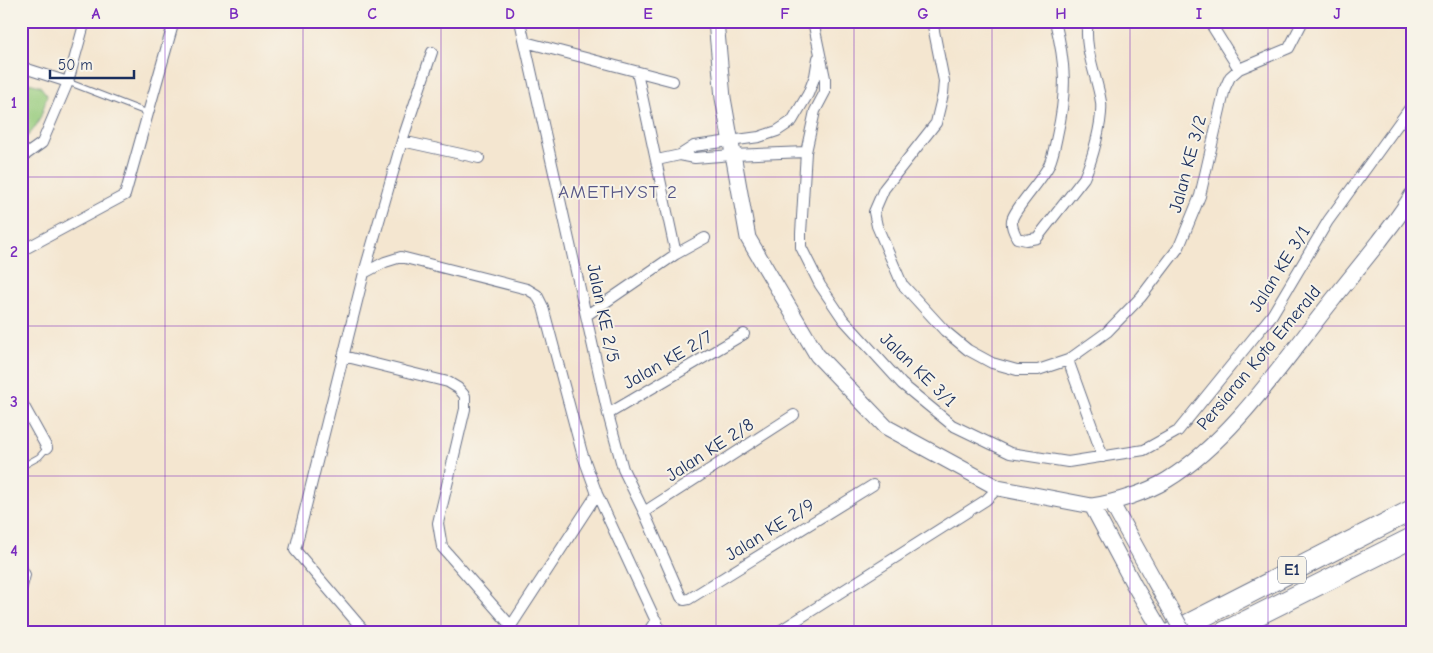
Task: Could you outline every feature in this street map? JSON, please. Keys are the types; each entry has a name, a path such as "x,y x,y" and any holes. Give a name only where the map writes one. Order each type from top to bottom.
{"highway":[{"name":"E1","path":"1174,632 1412,510"},
{"name":"E1","path":"1224,632 1412,538"}],"main road":[{"path":"716,21 723,98 748,238 817,355 886,427 998,488 1102,504 1153,578 1183,632"},
{"name":"Persiaran Kota Emerald","path":"1102,504 1145,491 1166,481 1214,444 1246,410 1386,232 1412,195"},
{"path":"1102,504 1134,585 1162,632"}],"street":[{"path":"21,158 42,143 68,82 85,21"},
{"path":"22,248 125,195 174,21"},
{"name":"Jalan KE 2/5","path":"520,21 608,414 623,469 684,600"},
{"name":"Jalan KE 3/1","path":"813,21 825,78 825,92 815,111 806,152 801,247 820,285 843,319 902,384 952,425 1010,452 1068,462 1144,450 1178,431 1272,315 1328,221 1412,105"},
{"name":"Jalan KE 3/2","path":"932,21 944,81 936,123 884,189 874,212 877,226 902,284 945,331 968,350 992,363 1017,370 1038,370 1068,360 1107,332 1141,297 1180,247 1200,196 1225,88 1230,77 1239,69"},
{"path":"1055,21 1063,53 1064,104 1054,153 1049,166 1012,218 1012,229 1018,238 1026,240 1037,238 1084,178 1089,168 1101,117 1101,103 1087,38 1088,21"},
{"path":"1209,21 1239,69 1289,48 1303,21"},
{"path":"524,42 673,81"},
{"path":"365,632 295,550 364,273 402,141 432,52"},
{"path":"680,155 695,158 778,131 792,121 808,94 815,76 819,52"},
{"path":"21,68 68,82"},
{"path":"637,72 676,254"},
{"path":"402,141 479,158"},
{"path":"657,160 680,155 694,146 806,152"},
{"path":"587,315 676,254 704,238"},
{"path":"364,273 385,262 401,257 527,289 537,296 543,307 582,453 597,494 661,632"},
{"name":"Jalan KE 2/7","path":"608,414 744,334"},
{"path":"343,356 448,382 458,388 465,396 465,409 438,523 439,534 442,547 509,629 597,494"},
{"path":"1068,360 1103,457"},
{"path":"21,401 47,448"},
{"name":"Jalan KE 2/8","path":"644,512 794,416"},
{"name":"Jalan KE 2/9","path":"684,600 689,599 873,485"},
{"path":"778,632 986,500 998,488"},
{"path":"21,567 26,575 21,590"},
{"path":"648,632 656,620"}],"lane":[{"path":"68,82 149,113"},
{"path":"21,467 39,457 47,448"}],"green space":[{"path":"21,81 40,86 47,95 43,109 32,132 21,142"}],"district":[{"name":"AMETHYST 2","path":"618,192"}]}
